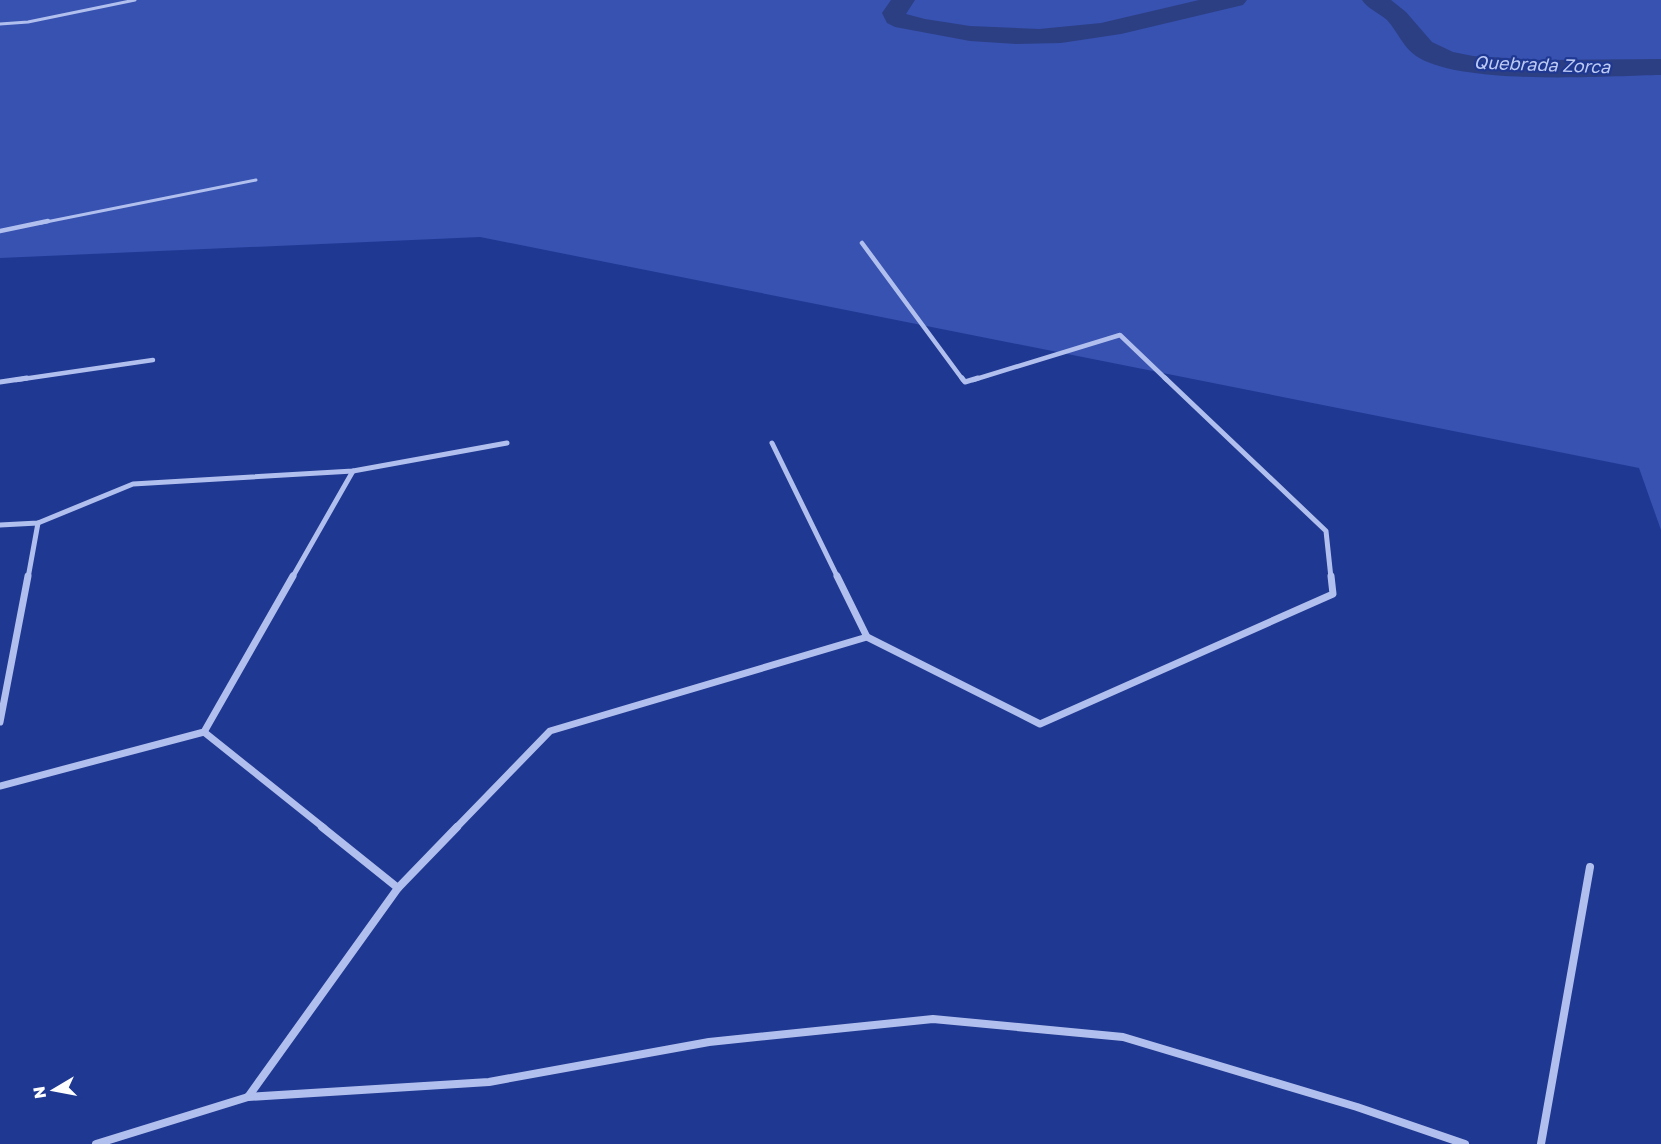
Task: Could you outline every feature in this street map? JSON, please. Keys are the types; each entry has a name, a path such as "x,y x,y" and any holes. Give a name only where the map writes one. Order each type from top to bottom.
{"street":[{"path":"0,24 28,22 135,0"},
{"path":"0,231 256,180"},
{"path":"772,443 867,637 1040,724 1333,594 1326,531 1120,335 965,382 862,243"},
{"path":"0,382 153,360"},
{"path":"0,525 38,523 133,484 353,471 507,443"},
{"path":"0,786 204,732 353,471"},
{"path":"0,722 38,523"},
{"path":"248,1097 398,888 550,731 867,637"},
{"path":"204,732 398,888"},
{"path":"1542,1144 1590,867"},
{"path":"96,1144 248,1097 489,1082 709,1042 933,1019 1123,1037 1357,1107 1465,1144"}],"shaded area":[{"path":"0,0 1661,0 1661,530 1639,468 480,237 0,258"}],"waterway":[{"name":"Quebrada Zorca","path":"903,0 894,13 896,18 904,22 970,33 1016,36 1061,35 1101,30 1235,0"},
{"name":"Quebrada Zorca","path":"1374,0 1397,17 1423,48 1446,59 1505,67 1575,69 1661,67"}]}
